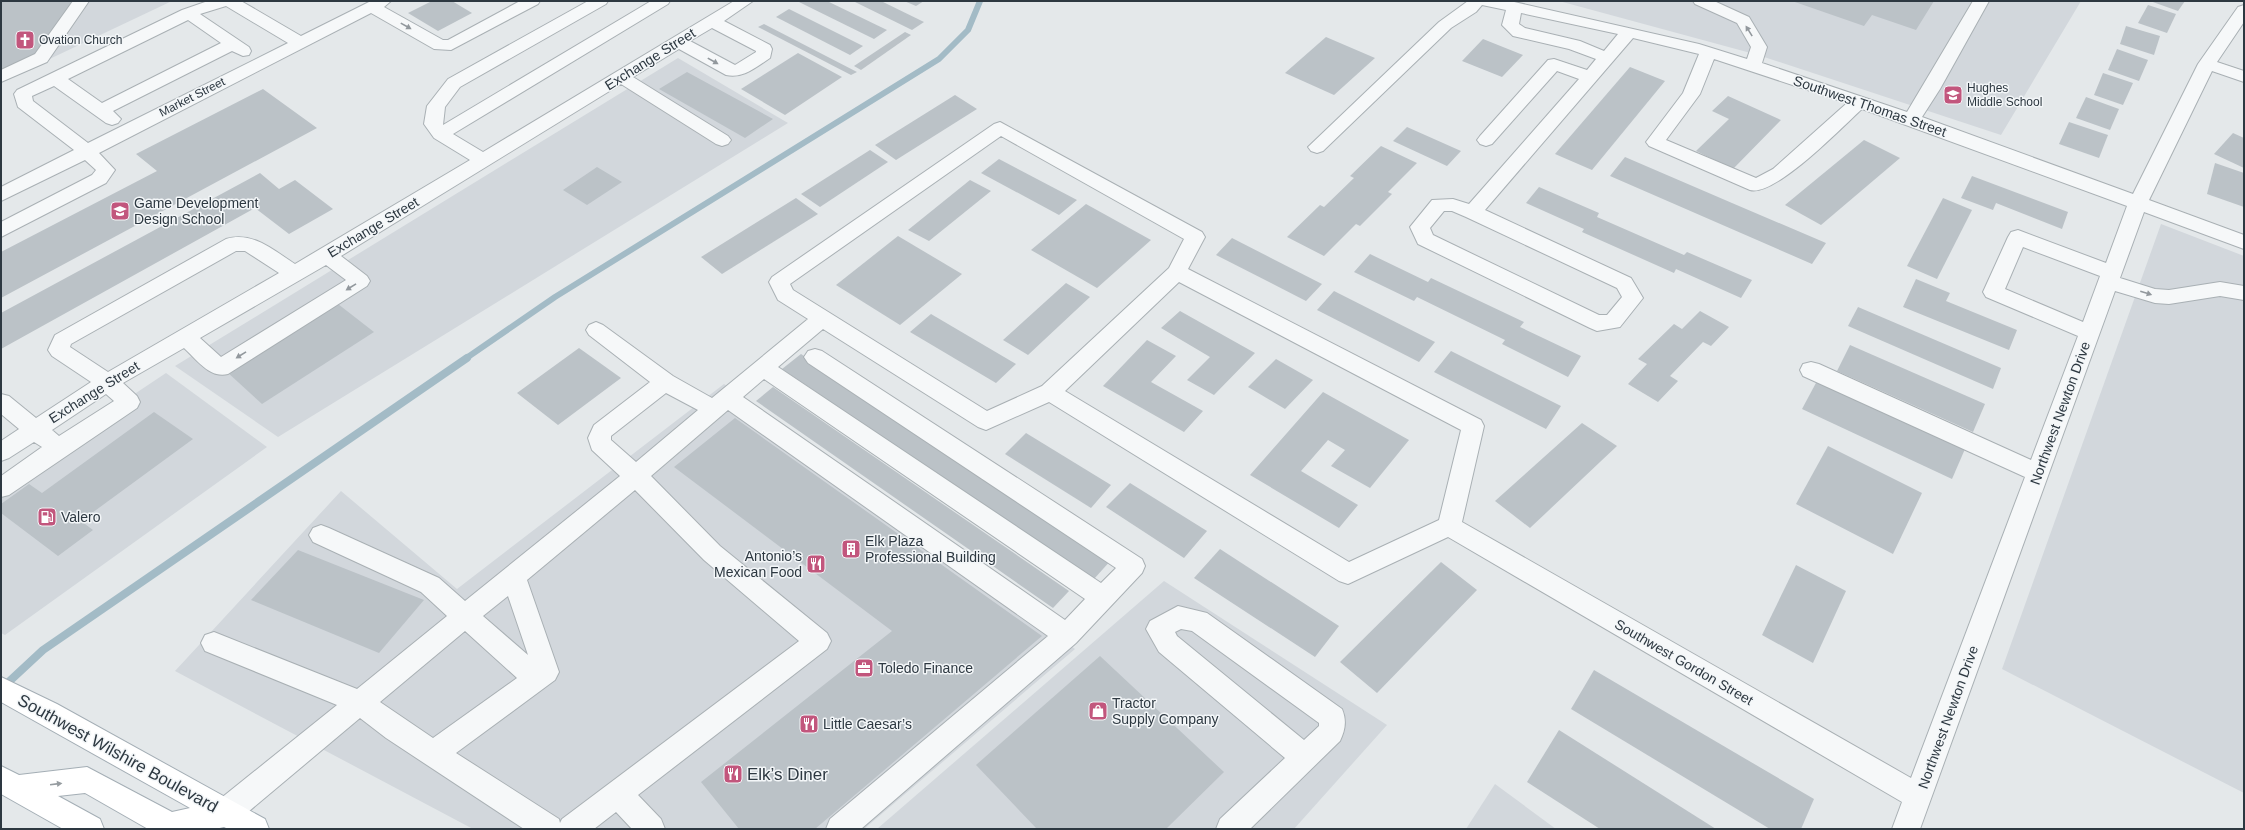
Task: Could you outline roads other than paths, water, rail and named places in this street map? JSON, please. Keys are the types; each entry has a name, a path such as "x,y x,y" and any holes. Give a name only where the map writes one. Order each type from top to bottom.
{"main road":[{"name":"Southwest Wilshire Boulevard","path":"1,689 48,713 255,829"},
{"path":"9,784 87,780 170,826 225,812"},
{"path":"9,784 90,829"}],"street":[{"path":"1,77 41,58 81,1"},
{"path":"1,230 99,179 106,170 87,151 24,103 23,94 188,13 224,1"},
{"path":"230,1 300,43"},
{"path":"377,4 440,45 451,45 532,1"},
{"path":"484,160 440,134 433,124 436,106 454,83 600,1"},
{"path":"440,134 662,1"},
{"name":"Exchange Street","path":"1,452 108,382 327,255 622,77 744,1"},
{"path":"1317,147 1444,26 1470,9 1477,1"},
{"name":"Southwest Thomas Street","path":"1487,1 1629,32 1708,52 1753,66 1911,119 2244,242"},
{"path":"1701,1 1743,20 1759,47 1753,66"},
{"path":"1911,119 1931,89 1982,1"},
{"name":"Market Street","path":"1,195 377,4"},
{"path":"1515,7 1510,25 1519,32 1574,45 1608,58"},
{"name":"Northwest Newton Drive","path":"1906,829 2138,202 2207,64 2244,10"},
{"path":"188,13 260,63"},
{"path":"679,42 732,71 740,70 764,54 764,50 711,22"},
{"path":"1473,212 1629,32"},
{"path":"100,110 233,44"},
{"path":"1708,52 1691,94 1655,142 1757,186 1780,173 1859,102"},
{"path":"1486,140 1554,64 1591,77"},
{"path":"2207,64 2244,77"},
{"path":"622,77 722,140"},
{"path":"54,78 128,130"},
{"path":"1000,128 1195,237 1177,272 1050,392 986,421 784,295 779,282 1000,128"},
{"path":"1439,205 1453,205 1473,212 1624,284 1633,298 1613,322 1597,323 1425,239 1420,227 1439,205"},
{"path":"2090,333 1993,292 2018,237 2155,296 2169,297 2220,289 2244,293"},
{"path":"1,488 58,448 129,402 108,382 59,350 62,340 233,244 249,244 295,274"},
{"path":"185,337 220,368 360,281 327,255"},
{"path":"1050,392 1348,574 1449,526 1473,426 1177,272"},
{"path":"225,812 636,476 823,318"},
{"path":"596,330 665,382 721,404 1067,635"},
{"path":"816,357 1133,566 1067,635 840,829"},
{"path":"762,368 1103,598"},
{"path":"1811,370 2038,474"},
{"path":"572,829 818,641 712,553 636,476 600,444 599,438 602,431 665,382"},
{"path":"2,403 58,448"},
{"name":"Southwest Gordon Street","path":"1449,526 1919,797"},
{"path":"321,535 430,585 536,679"},
{"path":"433,754 546,672 513,576"},
{"path":"1230,829 1305,757 1331,732 1333,718 1198,621 1178,617 1159,630 1168,644 1305,757"},
{"path":"214,643 359,702 395,730 549,829"},
{"path":"618,794 651,829"}],"waterway":[{"path":"465,359 555,297 939,59 968,30 980,1"},
{"path":"1,689 43,650 467,358"}],"place":[{"name":"Ovation Church","path":"25,40"},
{"name":"Hughes Middle School","path":"1953,95"},
{"name":"Game Development Design School","path":"120,211"},
{"name":"Valero","path":"47,517"},
{"name":"Elk Plaza Professional Building","path":"851,549"},
{"name":"Antonio’s Mexican Food","path":"816,564"},
{"name":"Toledo Finance","path":"864,668"},
{"name":"Tractor Supply Company","path":"1098,711"},
{"name":"Little Caesar’s","path":"809,724"},
{"name":"Elk’s Diner","path":"733,774"}]}
